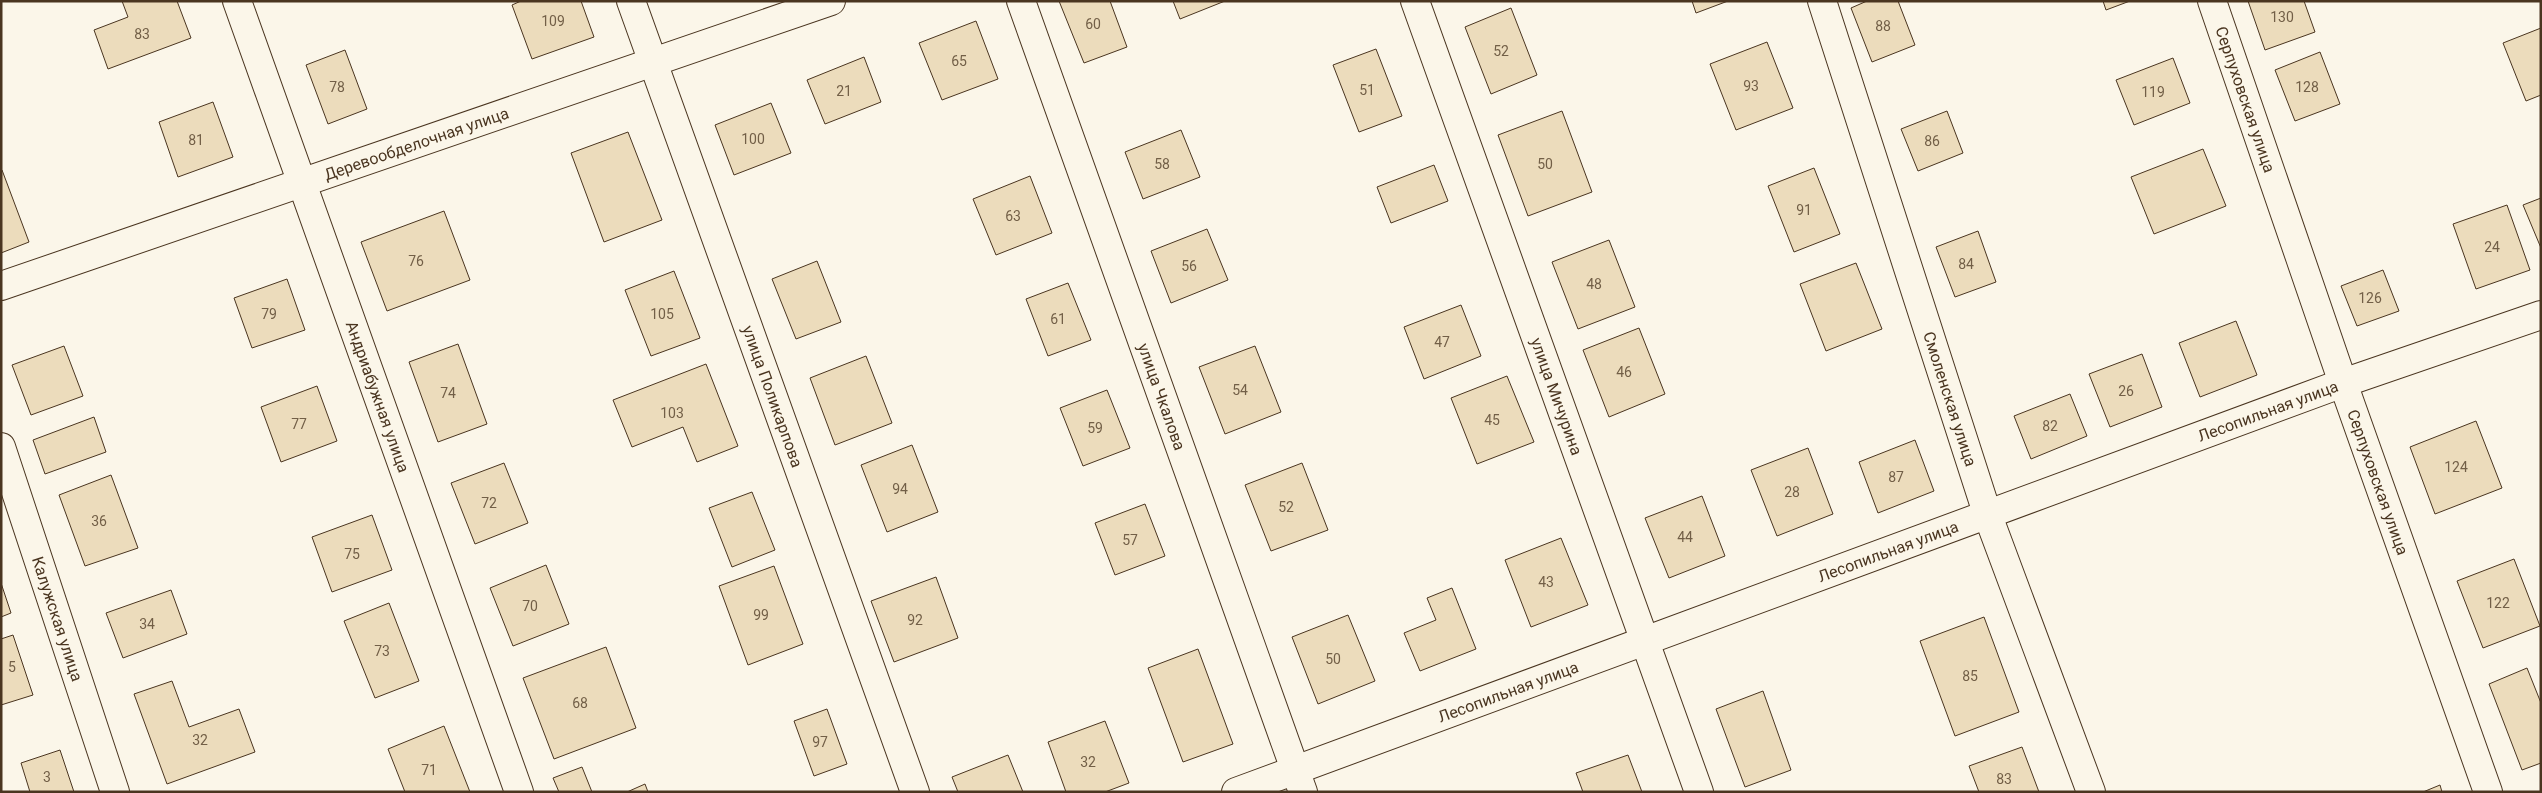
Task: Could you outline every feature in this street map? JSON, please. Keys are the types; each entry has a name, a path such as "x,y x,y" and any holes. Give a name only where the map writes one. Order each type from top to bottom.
{"street":[{"name":"Андриабужная улица","path":"237,1 519,792"},
{"name":"улица Поликарпова","path":"631,1 915,792"},
{"name":"Деревообделочная улица","path":"1,286 302,182 654,64 831,1"},
{"name":"улица Чкалова","path":"1021,1 1298,781"},
{"name":"улица Мичурина","path":"1414,1 1700,792"},
{"name":"Смоленская улица","path":"1822,1 1987,513 2091,792"},
{"name":"Серпуховская улица","path":"2212,1 2343,383 2488,792"},
{"name":"Лесопильная улица","path":"1236,792 1298,781 1645,642 1987,513 2343,383 2541,315"},
{"name":"Калужская улица","path":"1,447 115,792"}],"building":[{"path":"122,1 177,1 191,38 108,69 94,30 128,17"},
{"path":"521,1 581,1 594,37 532,59 512,5"},
{"path":"1059,1 1110,1 1127,47 1084,63"},
{"path":"1173,1 1225,1 1180,19"},
{"path":"1692,1 1728,1 1696,13"},
{"path":"1867,1 1898,1 1915,45 1872,62 1851,8"},
{"path":"2103,1 2130,1 2106,10"},
{"path":"2248,1 2304,1 2315,32 2265,50"},
{"path":"1511,8 1537,75 1491,94 1465,27"},
{"path":"976,21 998,79 942,100 919,43"},
{"path":"2541,28 2541,95 2526,101 2503,43"},
{"path":"1767,42 1793,108 1736,130 1710,64"},
{"path":"1376,49 1402,116 1359,132 1333,65"},
{"path":"345,50 367,109 328,124 306,65"},
{"path":"2320,52 2340,104 2295,121 2275,70"},
{"path":"864,57 881,102 825,124 807,80"},
{"path":"2173,58 2190,103 2134,125 2116,80"},
{"path":"213,102 233,157 178,177 159,122"},
{"path":"771,103 791,153 734,175 715,125"},
{"path":"1562,111 1592,192 1528,216 1498,135"},
{"path":"1947,111 1963,153 1918,171 1901,129"},
{"path":"1181,130 1200,177 1143,199 1125,152"},
{"path":"628,132 662,220 604,242 571,153"},
{"path":"2203,149 2226,206 2154,234 2131,177"},
{"path":"1434,165 1448,201 1391,223 1377,187"},
{"path":"1814,168 1840,234 1794,252 1768,186"},
{"path":"1,171 29,242 1,253"},
{"path":"1030,176 1052,233 996,255 973,199"},
{"path":"2541,198 2541,248 2523,205"},
{"path":"2507,205 2530,270 2476,289 2453,224"},
{"path":"444,211 470,280 387,311 361,242"},
{"path":"1207,229 1228,280 1171,303 1151,251"},
{"path":"1978,231 1996,282 1955,297 1936,247"},
{"path":"1609,240 1635,307 1578,329 1552,262"},
{"path":"817,261 841,322 796,339 772,279"},
{"path":"1856,263 1882,329 1826,351 1800,284"},
{"path":"2383,270 2399,311 2357,326 2341,286"},
{"path":"674,271 700,338 651,356 625,290"},
{"path":"287,279 305,330 252,348 234,298"},
{"path":"1068,283 1091,340 1048,356 1026,299"},
{"path":"1461,305 1481,356 1424,379 1404,327"},
{"path":"2236,321 2257,375 2200,397 2179,343"},
{"path":"1639,328 1665,394 1609,417 1583,350"},
{"path":"458,344 487,424 438,442 409,362"},
{"path":"64,346 83,396 31,415 12,365"},
{"path":"1255,346 1281,412 1225,434 1199,367"},
{"path":"2142,354 2162,407 2110,427 2089,374"},
{"path":"866,356 892,423 835,445 810,378"},
{"path":"706,364 738,446 697,462 683,427 632,447 613,400"},
{"path":"1507,376 1534,442 1477,464 1451,398"},
{"path":"317,386 337,441 281,462 261,407"},
{"path":"1107,390 1130,448 1083,466 1060,408"},
{"path":"2070,394 2087,436 2031,459 2014,416"},
{"path":"94,417 106,452 45,474 33,440"},
{"path":"2476,421 2502,488 2435,514 2410,447"},
{"path":"1915,440 1934,491 1878,513 1859,462"},
{"path":"912,445 938,512 887,532 861,465"},
{"path":"1808,448 1833,514 1777,536 1751,470"},
{"path":"504,463 528,523 475,544 451,483"},
{"path":"1302,463 1328,530 1271,551 1245,485"},
{"path":"111,475 138,548 85,566 59,495"},
{"path":"752,492 775,550 732,567 709,508"},
{"path":"1702,496 1725,556 1669,578 1645,518"},
{"path":"1145,504 1165,556 1115,575 1095,523"},
{"path":"372,515 392,570 332,592 312,537"},
{"path":"1561,538 1588,605 1531,627 1505,560"},
{"path":"2514,559 2540,626 2483,648 2457,581"},
{"path":"546,565 569,624 513,646 490,588"},
{"path":"774,566 803,644 748,665 719,586"},
{"path":"936,577 958,638 894,662 871,601"},
{"path":"1,583 11,613 1,617"},
{"path":"1452,588 1476,649 1420,671 1404,633 1436,620 1427,598"},
{"path":"171,590 187,634 123,658 106,613"},
{"path":"389,603 419,681 375,698 344,621"},
{"path":"1348,615 1375,681 1318,704 1292,637"},
{"path":"1984,617 2019,712 1955,736 1920,641"},
{"path":"13,635 33,695 1,705 1,639"},
{"path":"606,647 636,728 554,759 523,678"},
{"path":"1198,649 1233,744 1183,762 1148,668"},
{"path":"2527,668 2541,703 2541,763 2522,770 2489,684"},
{"path":"172,681 189,727 239,709 255,752 167,784 134,694"},
{"path":"1763,691 1791,770 1745,787 1716,709"},
{"path":"827,709 847,764 814,776 794,721"},
{"path":"1105,721 1129,783 1105,792 1066,792 1048,742"},
{"path":"444,726 470,792 405,792 388,749"},
{"path":"2022,747 2039,792 1979,792 1969,766"},
{"path":"60,750 74,792 30,792 21,763"},
{"path":"1008,755 1023,792 958,792 952,777"},
{"path":"1628,755 1642,792 1583,792 1576,773"},
{"path":"582,767 592,792 559,792 553,778"},
{"path":"645,784 648,792 627,792"},
{"path":"2440,785 2442,792 2423,792"}]}
